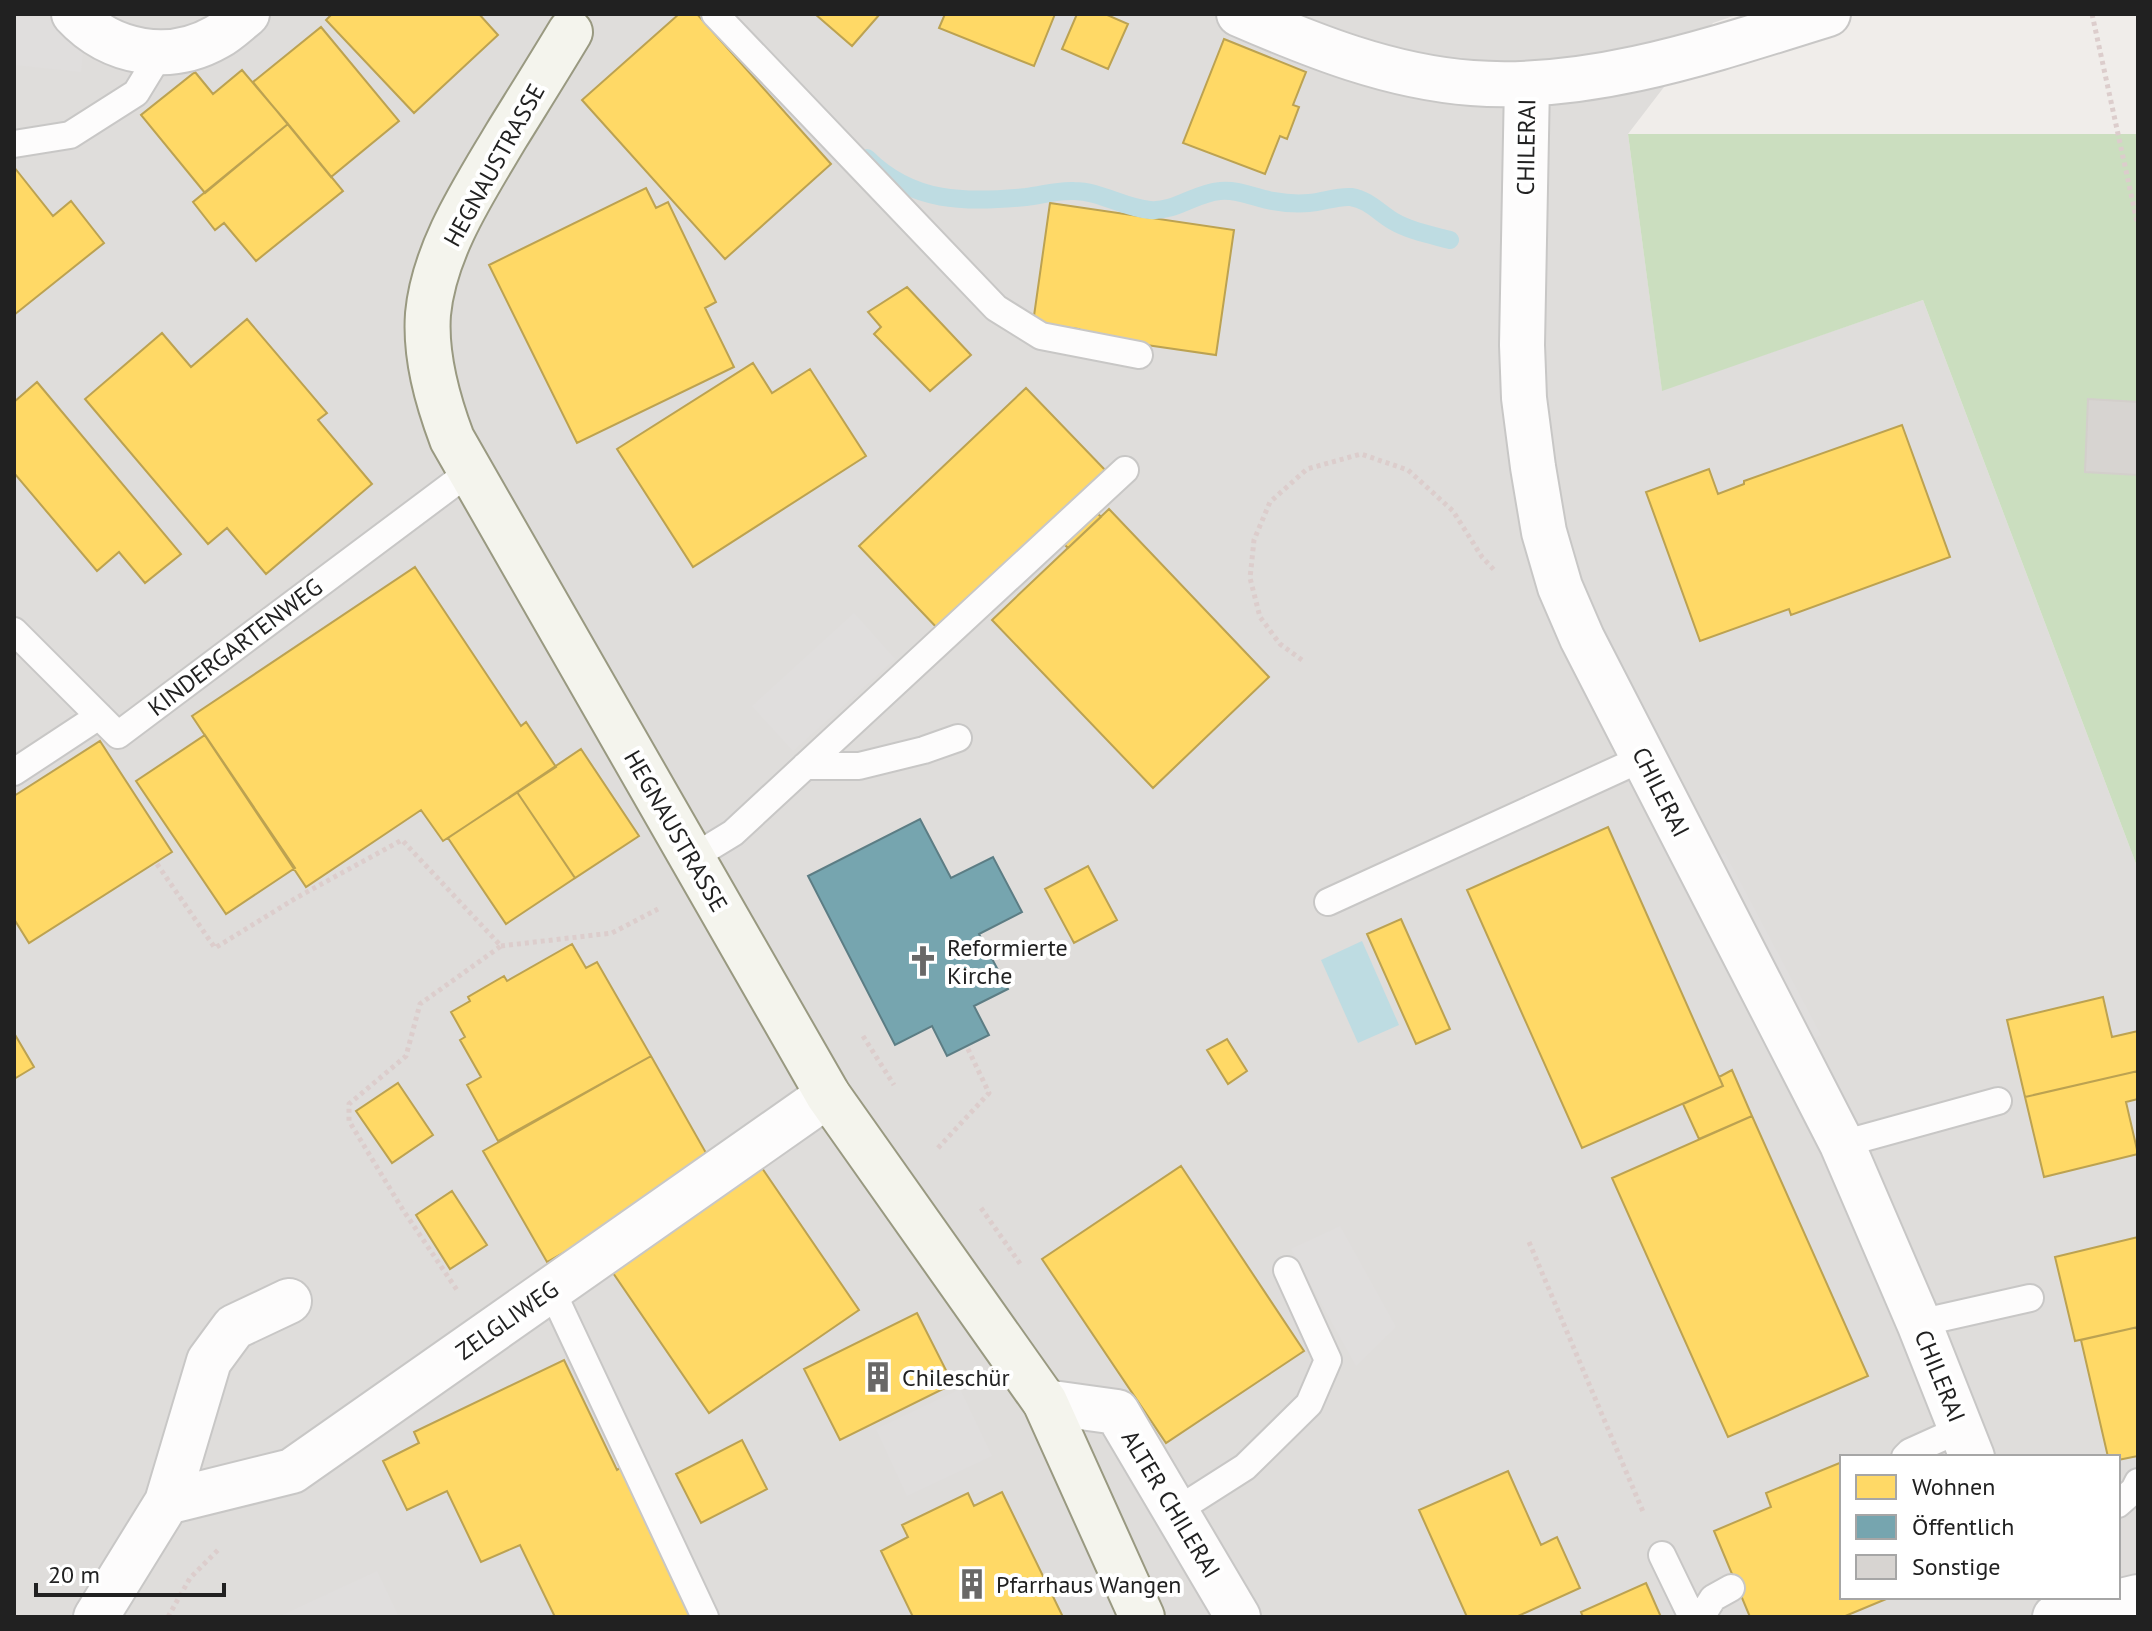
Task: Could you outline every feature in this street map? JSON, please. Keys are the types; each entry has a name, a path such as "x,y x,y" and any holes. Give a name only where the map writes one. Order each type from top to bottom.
{"street":[{"path":"74,14 99,36 116,45 138,51 161,52 199,46 220,36 247,14"},
{"path":"1239,14 1346,57 1411,74 1471,83 1527,84 1602,75 1688,57 1828,14"},
{"name":"HEGNAUSTRASSE","path":"574,23 480,179 452,232 435,276 428,314 429,353 439,403 452,439 469,472 828,1095 1045,1402 1142,1617"},
{"name":"CHILERAI","path":"1527,84 1522,345 1524,398 1544,532 1560,587 1582,638 1842,1144 1967,1443"},
{"name":"ZELGLIWEG","path":"167,1502 292,1471 828,1095"},
{"path":"96,1617 167,1502 209,1361 234,1327 289,1301"},
{"name":"ALTER CHILERAI","path":"1045,1402 1117,1412 1238,1617"},
{"path":"2055,1617 2138,1597"}],"lane":[{"path":"715,14 996,308 1041,336 1139,355"},
{"path":"14,144 70,135 83,127 136,93 161,52"},
{"path":"692,858 733,833 1125,470"},
{"name":"KINDERGARTENWEG","path":"14,631 118,735 469,472"},
{"path":"14,772 99,716"},
{"path":"805,766 859,766 958,738"},
{"path":"1328,902 1643,758"},
{"path":"1842,1144 1998,1101"},
{"path":"1176,1511 1245,1467 1309,1404 1328,1360 1287,1270"},
{"path":"551,1289 705,1617"},
{"path":"1919,1323 2030,1298"},
{"path":"1907,1455 1967,1443"},
{"path":"2120,1502 2138,1482"},
{"path":"1662,1555 1692,1617"},
{"path":"1701,1617 1713,1598 1731,1588"}],"path":[{"path":"2092,14 2138,226"},
{"path":"1302,660 1280,644 1260,617 1250,578 1254,540 1270,502 1307,469 1361,454 1408,470 1453,511 1482,557 1499,575"},
{"path":"157,864 215,948 296,898 402,840 501,946"},
{"path":"486,1334 403,1210 349,1121 349,1104 406,1056 420,1004 501,946 612,933 663,906"},
{"path":"857,1027 900,1094"},
{"path":"938,1148 989,1093 968,1049"},
{"path":"930,1138 946,1160"},
{"path":"980,1206 1022,1266"},
{"path":"1529,1242 1662,1555"}],"shaded area":[{"path":"14,14 1739,14 1713,23 1628,134 1662,390 1923,300 2138,869 2138,1617 14,1617"},
{"path":"14,16 63,22 84,43 81,72 14,65"},
{"path":"854,613 895,659 793,751 752,706"},
{"path":"1725,853 1821,1035 1805,1043 1710,862"},
{"path":"1340,1226 1396,1327 1356,1366 1291,1249"},
{"path":"960,1389 992,1456 907,1496 876,1429"},
{"path":"377,1571 399,1617 278,1617"}],"green space":[{"path":"1628,134 2138,134 2138,869 1923,300 1662,391"}],"water":[{"path":"1362,941 1399,1025 1358,1043 1321,960"}],"building: Wohnen":[{"path":"332,14 479,14 498,35 414,113 326,20"},
{"path":"679,14 697,14 831,164 725,259 582,100"},
{"path":"815,14 880,14 852,46"},
{"path":"945,14 1055,14 1034,66 939,28"},
{"path":"1077,14 1105,14 1128,24 1108,69 1062,49"},
{"path":"321,27 399,121 331,177 253,82"},
{"path":"1224,39 1306,72 1293,105 1299,107 1287,139 1280,136 1265,174 1183,143"},
{"path":"242,70 288,124 205,193 141,115 195,72 213,94"},
{"path":"288,124 343,191 256,261 224,223 215,230 193,202"},
{"path":"14,167 53,216 71,201 104,243 14,315"},
{"path":"646,188 656,208 668,202 716,302 705,308 734,367 577,443 489,265"},
{"path":"1050,203 1234,230 1216,355 1077,335 1079,329 1033,323"},
{"path":"907,287 971,355 930,391 874,334 881,327 868,312"},
{"path":"247,319 327,413 318,420 372,484 266,574 227,528 208,544 85,399 162,333 191,367"},
{"path":"753,363 772,393 810,369 866,456 693,567 617,449"},
{"path":"37,382 181,554 145,583 119,552 97,571 14,473 14,402"},
{"path":"1026,388 1107,472 939,630 859,546"},
{"path":"1902,425 1950,557 1791,615 1789,609 1700,641 1646,492 1709,469 1718,494 1744,484 1744,481"},
{"path":"1081,496 1101,517 1068,548 1048,528"},
{"path":"1109,509 1269,677 1153,788 992,620"},
{"path":"415,567 521,726 526,722 556,767 443,841 421,810 306,887 192,716"},
{"path":"205,735 295,868 226,914 136,781"},
{"path":"100,741 172,852 29,943 14,919 14,796"},
{"path":"581,749 639,836 575,878 517,792"},
{"path":"517,792 575,878 506,924 448,838"},
{"path":"1608,827 1723,1086 1582,1148 1467,890"},
{"path":"1088,866 1117,920 1074,943 1045,889"},
{"path":"1401,919 1450,1029 1416,1044 1367,934"},
{"path":"572,944 586,968 597,962 651,1056 498,1141 467,1085 481,1077 460,1040 465,1037 451,1012 470,1001 468,997 504,976 507,981"},
{"path":"2103,997 2112,1037 2138,1031 2138,1071 2025,1097 2007,1020"},
{"path":"14,1033 34,1067 14,1079"},
{"path":"1227,1039 1247,1071 1228,1084 1207,1050"},
{"path":"651,1056 714,1167 547,1262 483,1151"},
{"path":"1732,1070 1752,1116 1699,1139 1683,1104 1723,1086 1719,1077"},
{"path":"2138,1071 2138,1099 2126,1102 2138,1154 2044,1177 2025,1097"},
{"path":"398,1083 433,1135 392,1163 356,1111"},
{"path":"1752,1116 1868,1376 1728,1437 1612,1178"},
{"path":"1181,1166 1304,1351 1166,1443 1042,1259"},
{"path":"762,1168 859,1310 709,1413 611,1270"},
{"path":"452,1191 487,1245 450,1269 416,1215"},
{"path":"2138,1237 2138,1327 2075,1341 2055,1257"},
{"name":"Chileschür","path":"917,1313 953,1384 840,1440 804,1369"},
{"path":"2138,1327 2138,1456 2120,1460 2120,1455 2108,1455 2081,1340"},
{"path":"564,1360 617,1470 623,1466 705,1617 555,1617 520,1545 481,1562 447,1491 407,1510 383,1461 419,1443 414,1432"},
{"path":"742,1440 767,1489 701,1523 676,1474"},
{"path":"1840,1463 1840,1599 1886,1599 1843,1617 1750,1617 1714,1531 1771,1507 1766,1493"},
{"path":"1508,1471 1541,1545 1557,1537 1580,1588 1516,1617 1467,1617 1419,1510"},
{"name":"Pfarrhaus Wangen","path":"1002,1492 1063,1617 913,1617 881,1551 908,1537 902,1525 968,1493 974,1506"},
{"path":"1646,1583 1661,1617 1583,1617 1581,1612"}],"building: Öffentlich":[{"name":"Reformierte Kirche","path":"920,819 951,878 993,857 1022,912 979,934 1008,989 974,1006 989,1035 947,1056 932,1026 895,1045 808,876"}],"building: Sonstige":[{"path":"2088,399 2138,402 2138,475 2085,472"}],"waterway":[{"path":"867,158 902,184 921,192 961,199 1004,199 1074,191 1159,210 1220,191 1291,203 1351,197 1406,227 1450,240"}],"place":[{"name":"Reformierte Kirche","path":"923,961"},
{"name":"Chileschür","path":"878,1377"},
{"name":"Pfarrhaus Wangen","path":"972,1584"}]}
